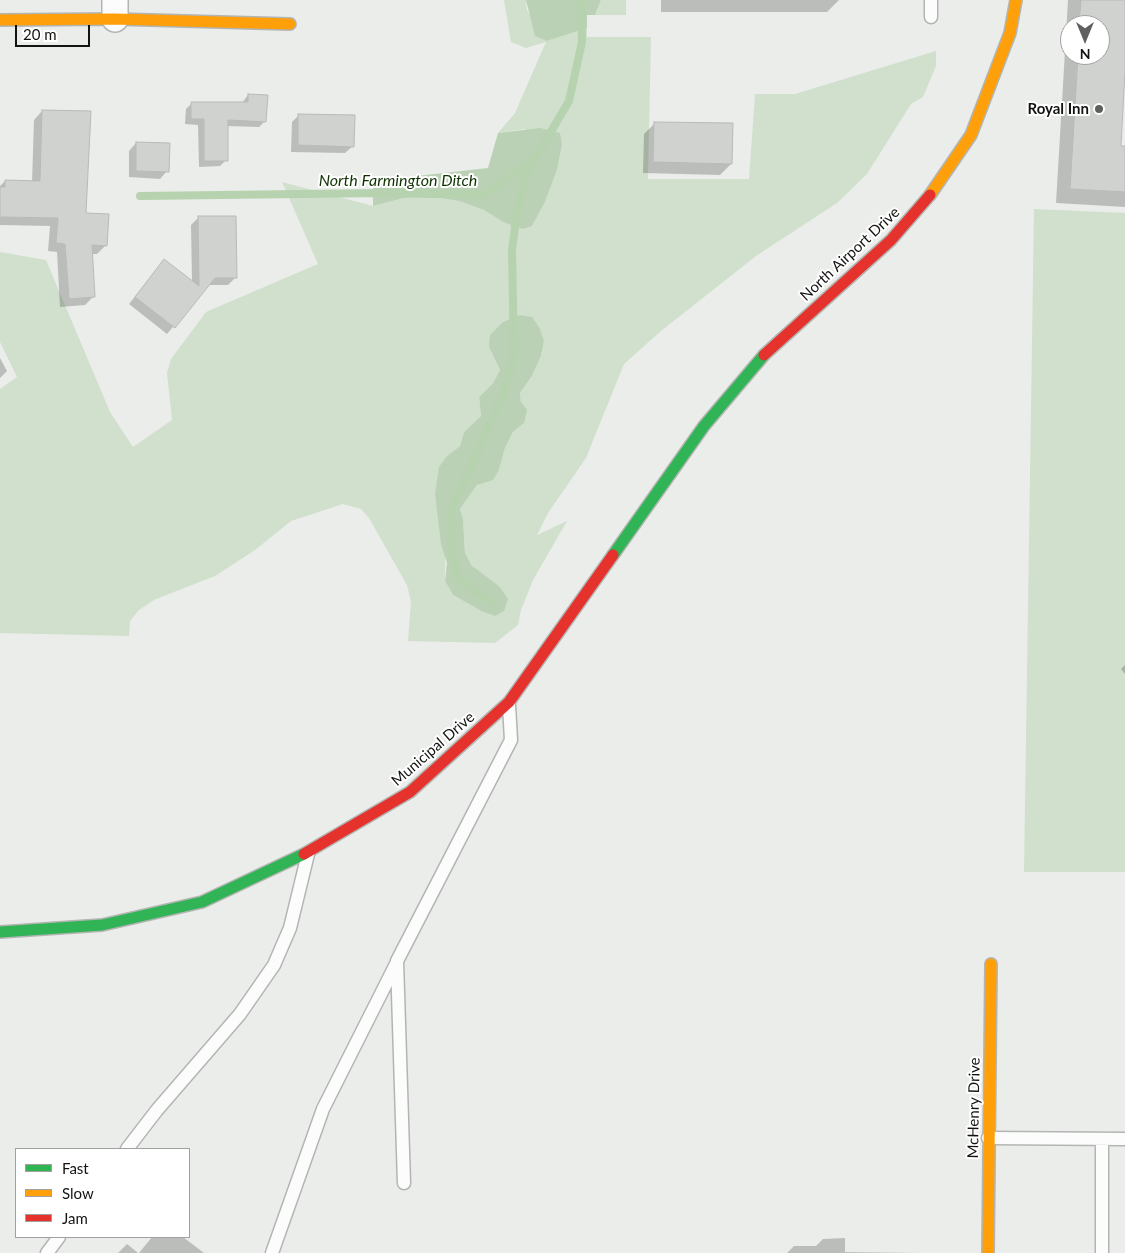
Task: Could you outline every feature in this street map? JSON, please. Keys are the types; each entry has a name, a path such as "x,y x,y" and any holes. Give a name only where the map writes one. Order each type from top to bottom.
{"main road":[{"name":"North Airport Drive","path":"704,426 771,346 891,240 936,188 971,135 1010,33 1016,0"},
{"path":"0,20 115,10 290,24"},
{"name":"Municipal Drive","path":"0,932 67,929 102,925 202,902 308,852 410,792 509,702 704,426"},
{"name":"McHenry Drive","path":"988,1253 991,964"}],"lane":[{"path":"931,0 931,18"},
{"path":"272,1253 323,1109 511,740 509,702"},
{"path":"128,1148 157,1110 240,1014 274,965 290,928 308,852"},
{"path":"398,962 404,1183"},
{"path":"988,1138 1125,1139"},
{"path":"1102,1139 1102,1253"},
{"path":"46,1253 58,1238"}],"green space":[{"path":"504,0 526,0 527,10 547,41 587,28 587,37 651,37 648,179 749,179 755,94 795,94 936,51 936,66 923,97 911,104 867,174 837,203 756,256 661,331 624,364 586,458 548,513 537,535 567,521 533,580 521,610 518,625 495,643 408,641 411,602 407,585 369,518 361,509 343,504 291,521 255,550 215,576 156,599 139,610 130,621 129,636 0,633 0,389 17,377 0,342 0,252 46,260 110,412 133,447 172,420 167,373 171,359 206,312 318,264 282,182 373,206 404,198 426,196 459,201 484,210 503,222 532,226 545,202 557,170 562,145 525,129 498,133 515,113 546,42 526,48 511,42","holes":["544,341 541,356 532,376 520,393 524,423 513,432 505,448 499,470 477,485 460,509 463,519 465,553 472,566 481,575 499,586 495,616 483,612 453,595 445,581 447,456 460,446 464,432 481,416 479,397 493,383 500,370 489,347"]},
{"path":"526,0 601,0 595,15 587,15 587,28 547,41 535,36"},
{"path":"601,0 626,0 626,15 595,15"},
{"path":"540,128 560,133 562,145 557,170 545,202 532,226 523,229 503,222 484,210 459,201 426,196 404,198 373,206 373,181 488,168 498,133"},
{"path":"1034,209 1125,213 1125,872 1024,872"},
{"path":"520,315 532,317 539,327 544,341 541,356 532,376 520,393 521,402 527,410 524,423 513,432 505,448 499,470 493,480 477,485 460,509 463,519 465,553 472,566 499,586 508,599 504,611 495,616 483,612 453,595 445,581 447,563 441,544 435,494 439,467 447,456 460,446 464,432 481,416 479,397 493,383 500,370 489,347 490,335 503,322"}],"building":[{"name":"Royal Inn","path":"1081,0 1125,0 1125,71 1121,146 1125,146 1125,192 1070,189 1077,65 1110,65 1110,15 1080,15"},
{"path":"248,94 268,95 266,122 228,120 228,161 204,161 204,119 191,119 191,102 248,102"},
{"path":"42,110 91,111 86,213 109,214 107,246 92,245 95,297 69,299 65,244 56,243 58,218 0,217 0,187 5,187 5,180 40,181"},
{"path":"298,114 355,115 354,147 298,145"},
{"path":"654,122 733,123 732,164 653,162"},
{"path":"136,142 170,143 169,172 136,171"},
{"path":"198,216 236,216 237,278 215,278 175,328 135,297 164,259 199,286"}],"waterway":[{"name":"North Farmington Ditch","path":"140,196 383,193 485,195 536,157 569,101 582,42 581,0"},
{"path":"491,602 458,578 451,549 452,509 504,393 514,355 512,250 517,212 526,175 533,163"}],"traffic: fast":[{"path":"613,555 704,426 764,355"},
{"path":"0,932 102,925 202,902 304,854"}],"traffic: slow":[{"path":"930,195 971,135 1010,33 1016,0"},
{"path":"0,20 115,19 290,24"},
{"path":"988,1253 991,964"}],"traffic: jam":[{"path":"764,355 891,240 930,195"},
{"path":"304,854 410,792 509,702 613,555"}],"place":[{"name":"Royal Inn","path":"1099,109"}]}
